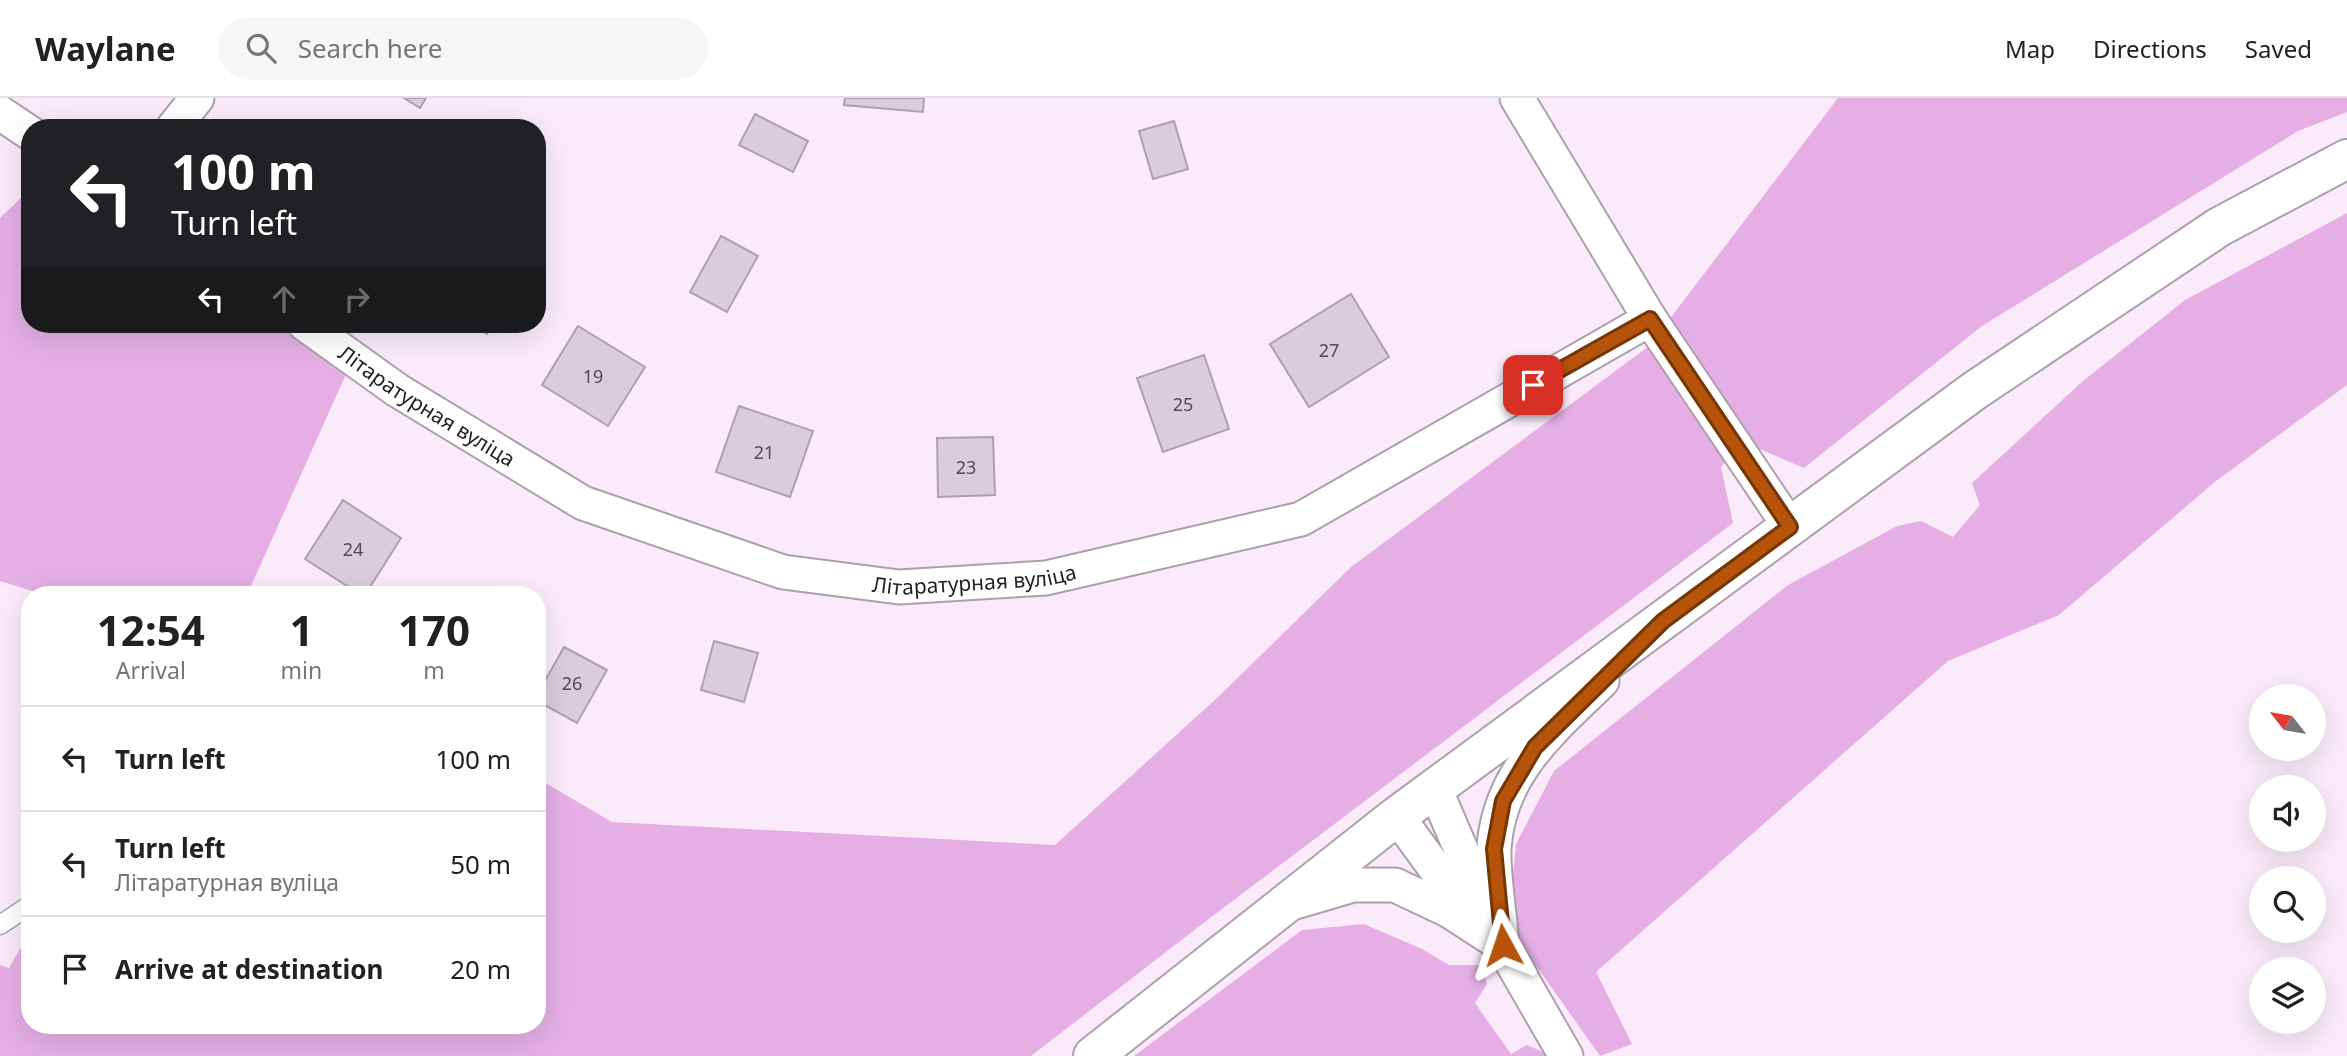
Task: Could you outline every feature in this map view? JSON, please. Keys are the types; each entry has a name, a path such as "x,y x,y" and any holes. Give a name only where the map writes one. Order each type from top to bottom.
{"main road":[{"path":"1093,1056 1397,816 1974,391 2219,227 2347,159"}],"street":[{"path":"180,119 197,98"},
{"path":"1517,98 1650,319 1790,527"},
{"path":"0,113 21,127"},
{"name":"Літаратурная вуліца","path":"318,333 397,390 583,503 783,572 899,587 1046,578 1301,519 1650,319"},
{"path":"1503,945 1494,849 1503,801 1535,747 1663,621"},
{"path":"1435,789 1503,945 1566,1056"},
{"path":"1397,816 1462,905 1503,945"},
{"path":"1284,905 1353,885 1395,886 1447,910 1503,945"}],"lane":[{"path":"0,925 21,911"}],"shaded area":[{"path":"1838,98 2347,98 2347,112 2298,131 1982,326 1804,468 1743,442 1721,467 1733,523 1031,1056 0,1056 0,965 9,968 21,947 21,1034 546,1034 546,783 612,822 1055,845 1218,697 1351,567 1649,346"},
{"path":"21,198 21,333 302,333 351,363 251,586 21,588 0,581 0,218"},
{"path":"2347,213 2347,385 2216,481 2059,615 1948,661 1596,972 1632,1044 1600,1056 1508,926 1516,844 1554,771 1788,585 1897,526 1921,521 1953,537 1980,505 1972,483 2083,381 2185,300"},
{"path":"1364,924 1422,949 1449,965 1481,965 1487,984 1475,1003 1511,1054 1527,1045 1546,1056 1134,1056 1302,930"}],"building":[{"path":"404,98 426,98 420,108"},
{"path":"845,98 924,98 923,112 844,105"},
{"path":"755,114 808,141 793,172 739,145"},
{"path":"1174,121 1188,169 1153,179 1139,131"},
{"path":"721,236 758,256 727,312 690,292"},
{"path":"1351,294 1389,357 1309,407 1270,344"},
{"path":"578,326 645,367 608,426 542,385"},
{"path":"1204,355 1229,429 1163,452 1137,378"},
{"path":"739,406 813,431 790,497 716,472"},
{"path":"993,437 995,495 938,497 937,438"},
{"path":"343,500 401,538 371,586 347,586 305,559"},
{"path":"714,641 758,653 744,702 701,690"},
{"path":"564,647 607,670 577,723 546,706 546,679"}],"route":[{"path":"1503,945 1494,849 1503,801 1535,747 1663,621 1790,527 1650,319 1533,385"}]}
